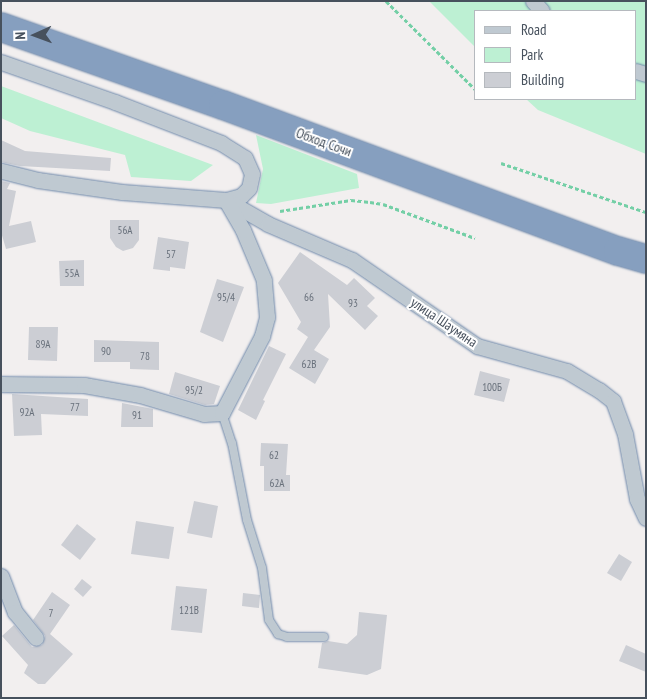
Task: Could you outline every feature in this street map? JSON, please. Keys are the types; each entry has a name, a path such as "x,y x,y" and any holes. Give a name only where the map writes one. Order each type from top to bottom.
{"highway":[{"name":"Обход Сочи","path":"1,27 223,105 618,251 646,259"}],"street":[{"path":"1,62 115,102 236,151 250,166 251,182 249,188 240,196 226,200 122,192 38,180 1,171"},
{"path":"1,384 84,385 140,395 204,414 222,413 262,336 267,316 264,280 243,230 226,200"},
{"name":"улица Шаумяна","path":"226,200 268,224 352,260 478,346 567,371 614,401 625,434 638,499 646,518"},
{"path":"1,576 15,612 36,638"}],"lane":[{"path":"222,413 232,444 246,520 262,568 269,620 278,634 287,637 324,637"}],"path":[{"path":"386,1 474,88"},
{"path":"501,163 646,212"},
{"path":"254,216 351,200 383,204 474,238"}],"green space":[{"path":"429,1 646,1 646,154 538,110 527,100 637,100 637,10 474,10 474,46"},
{"path":"1,86 213,165 191,181 131,177 125,155 30,131 1,118"},
{"path":"256,135 357,174 359,188 271,204 256,203 263,169"}],"building":[{"path":"1,140 25,151 111,158 110,171 20,166 1,162"},
{"path":"1,181 10,183 7,189 16,191 9,226 31,221 36,242 6,249 1,232"},
{"path":"110,220 139,220 139,240 133,248 123,251 116,247 110,238"},
{"path":"158,237 189,242 185,269 170,267 170,271 153,269"},
{"path":"300,252 347,285 354,278 375,298 367,306 378,316 365,330 328,294 330,327 314,350 329,359 315,384 289,368 308,337 297,329 301,322 278,283"},
{"path":"84,260 84,286 60,286 59,261"},
{"path":"217,279 244,287 223,342 200,332"},
{"path":"29,327 58,327 57,361 28,360"},
{"path":"94,340 159,342 159,370 130,369 130,362 94,362"},
{"path":"269,346 286,354 263,400 265,401 256,420 238,410"},
{"path":"480,371 510,379 504,402 474,395"},
{"path":"175,372 220,386 214,404 205,405 169,394"},
{"path":"12,394 88,399 88,416 41,414 42,435 14,436"},
{"path":"122,403 153,409 153,427 121,427"},
{"path":"261,443 288,444 286,475 290,475 290,491 264,491 264,466 260,466"},
{"path":"194,501 218,506 212,538 187,533"},
{"path":"136,521 174,527 169,559 131,554"},
{"path":"77,524 96,539 80,560 61,545"},
{"path":"619,554 632,562 621,581 607,573"},
{"path":"82,579 92,587 83,597 74,589"},
{"path":"176,586 207,589 202,633 171,630"},
{"path":"52,592 70,605 50,634 73,654 45,684 38,684 24,673 28,665 2,636 14,625 32,647 42,645 45,636 33,620"},
{"path":"243,593 260,595 259,608 242,606"},
{"path":"359,612 387,615 381,669 367,675 318,668 322,643 328,641 347,644 357,635"},
{"path":"626,645 646,654 646,672 619,661"}]}
